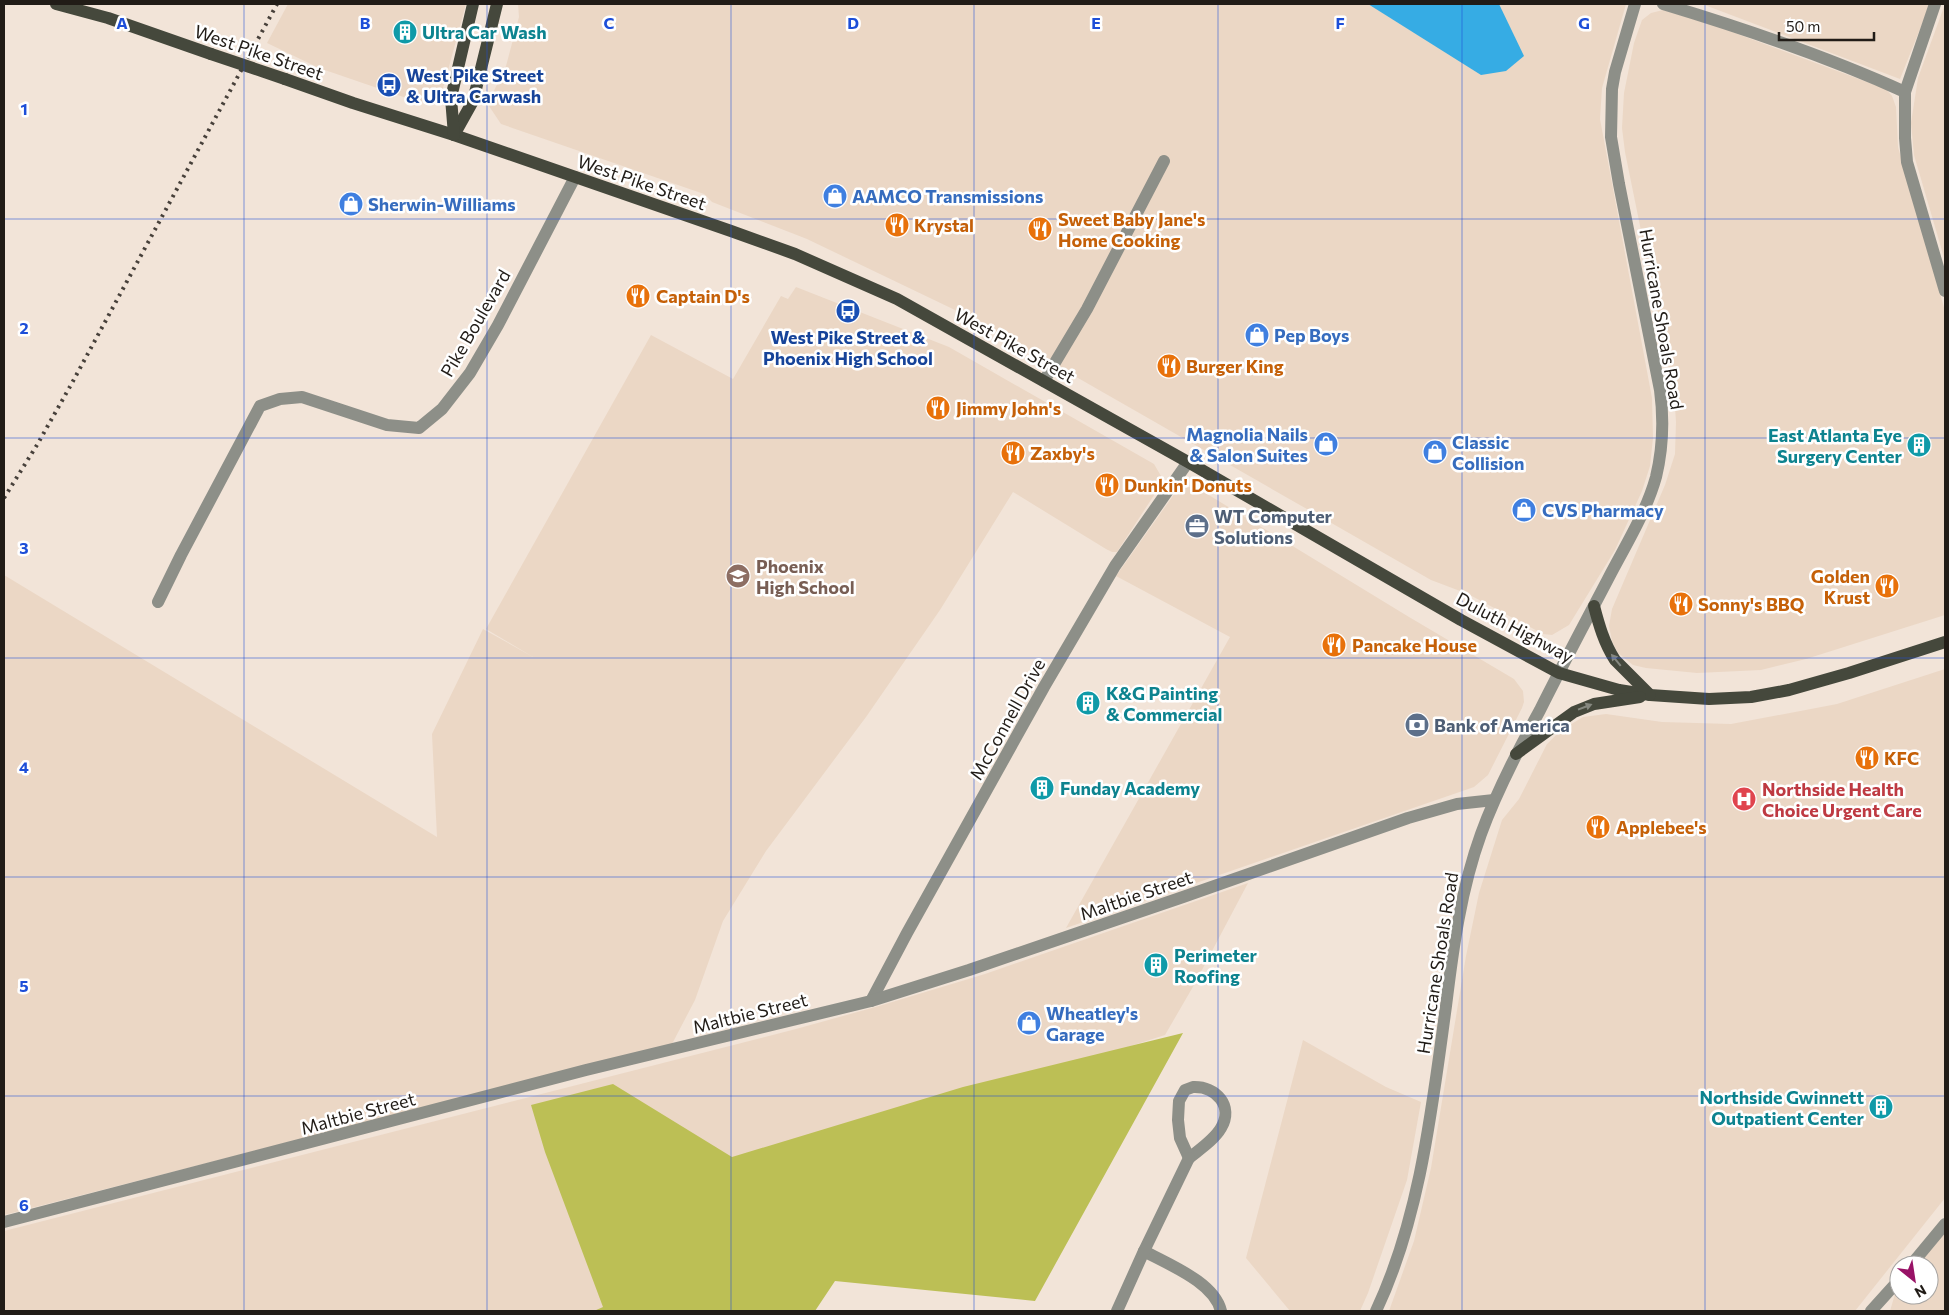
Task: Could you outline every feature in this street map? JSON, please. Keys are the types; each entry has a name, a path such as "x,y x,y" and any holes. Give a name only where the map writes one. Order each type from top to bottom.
{"main road":[{"name":"West Pike Street","path":"56,4 72,6 108,18 352,103 454,135 731,230 856,280 904,302 1188,462"},
{"path":"454,135 452,98 473,4"},
{"path":"454,135 473,101 496,4"},
{"name":"Duluth Highway","path":"1188,462 1461,620 1559,673 1619,690 1650,695 1709,699 1750,697 1780,692 1849,674 1945,642"},
{"path":"1594,606 1600,631 1615,660 1650,695"},
{"path":"1516,754 1574,712 1594,704 1650,695"}],"street":[{"name":"Hurricane Shoals Road","path":"1376,1311 1395,1265 1412,1209 1426,1134 1460,916 1469,872 1494,800 1646,504 1655,480 1663,434 1663,414 1657,367 1619,184 1611,136 1611,106 1614,80 1635,4"},
{"path":"1663,4 1735,25 1846,65 1905,92"},
{"path":"1935,4 1905,92 1906,162 1945,290"},
{"path":"1044,381 1087,309 1164,161"},
{"name":"Pike Boulevard","path":"158,602 260,406 280,399 302,397 387,425 419,428 442,409 474,367 575,177"},
{"name":"McConnell Drive","path":"872,1001 907,933 1044,687 1115,566 1188,462"},
{"name":"Maltbie Street","path":"4,1222 586,1070 872,1001 1183,897 1408,818 1457,804 1494,800"},
{"path":"1117,1311 1189,1158 1222,1128 1226,1112 1223,1102 1217,1093 1203,1087 1185,1090 1179,1101 1178,1120 1180,1138 1189,1158"},
{"path":"1919,1255 1945,1224"},
{"path":"1144,1251 1208,1288 1221,1311"},
{"path":"1871,1311 1889,1291"}],"shaded area":[{"path":"288,4 466,4 440,94 433,100 418,102 319,68 267,43"},
{"path":"518,4 1626,4 1602,88 1600,119 1652,398 1653,438 1650,466 1642,491 1615,550 1569,625 1552,635 1543,634 1468,594 1431,580 980,322 807,239 712,202 704,194 501,124 489,106 490,99 506,66 519,17"},
{"path":"1702,4 1930,4 1900,79"},
{"path":"1945,4 1945,261 1914,155 1911,123 1918,78"},
{"path":"1663,10 1719,27 1886,89 1892,96 1896,107 1898,147 1945,311 1945,615 1806,659 1761,670 1697,673 1646,668 1633,665 1618,653 1612,641 1609,626 1612,609 1665,485 1675,454 1676,422 1674,393 1625,152 1622,128 1624,93 1634,43 1642,20 1651,13"},
{"path":"796,287 949,347 1154,464 1161,476 1160,486 1117,552 1106,549 1013,492 940,610 866,717 766,851 723,921 695,1000 672,1044 4,1215 4,575 437,837 432,734 483,629 533,657 486,629 651,335 733,379 781,296 788,299"},
{"path":"1194,486 1514,679 1523,691 1524,702 1488,775 1474,787 1066,928 1230,637 1116,576 1175,493 1181,489"},
{"path":"1945,669 1945,1198 1900,1255 1889,1255 1889,1268 1855,1311 1389,1311 1414,1241 1431,1168 1466,956 1479,893 1502,820 1519,799 1547,744 1560,731 1583,717 1606,714 1662,722 1731,724 1837,704"},
{"path":"1248,883 1165,1035 582,1222 617,1311 4,1311 4,1231 796,1029 879,1006 985,974"},
{"path":"1183,1033 1035,1301 835,1281 815,1311 594,1311 603,1307 545,1152 531,1105 613,1084 732,1157 963,1087"},
{"path":"1303,1040 1386,1087 1421,1102 1407,1180 1360,1311 1290,1311 1246,1258"},
{"path":"1945,1232 1945,1311 1890,1311 1892,1305 1939,1305 1939,1255 1927,1255"}],"water":[{"path":"1368,4 1499,4 1524,56 1506,71 1481,75"}],"railway":[{"path":"4,498 72,383 277,4"}],"place":[{"name":"Ultra Car Wash","path":"405,32"},
{"name":"West Pike Street & Ultra Carwash","path":"389,85"},
{"name":"AAMCO Transmissions","path":"835,196"},
{"name":"Sherwin-Williams","path":"351,204"},
{"name":"Krystal","path":"897,225"},
{"name":"Sweet Baby Jane's Home Cooking","path":"1040,229"},
{"name":"Captain D's","path":"638,296"},
{"name":"West Pike Street & Phoenix High School","path":"848,311"},
{"name":"Pep Boys","path":"1257,335"},
{"name":"Burger King","path":"1169,366"},
{"name":"Jimmy John's","path":"938,408"},
{"name":"Magnolia Nails & Salon Suites","path":"1326,444"},
{"name":"East Atlanta Eye Surgery Center","path":"1919,445"},
{"name":"Classic Collision","path":"1435,452"},
{"name":"Zaxby's","path":"1013,453"},
{"name":"Dunkin' Donuts","path":"1107,485"},
{"name":"CVS Pharmacy","path":"1524,510"},
{"name":"WT Computer Solutions","path":"1197,526"},
{"name":"Phoenix High School","path":"738,576"},
{"name":"Golden Krust","path":"1887,586"},
{"name":"Sonny's BBQ","path":"1681,604"},
{"name":"Pancake House","path":"1334,645"},
{"name":"K&G Painting & Commercial","path":"1088,703"},
{"name":"Bank of America","path":"1417,725"},
{"name":"KFC","path":"1867,758"},
{"name":"Funday Academy","path":"1042,788"},
{"name":"Northside Health Choice Urgent Care","path":"1744,799"},
{"name":"Applebee's","path":"1598,827"},
{"name":"Perimeter Roofing","path":"1156,965"},
{"name":"Wheatley's Garage","path":"1029,1023"},
{"name":"Northside Gwinnett Outpatient Center","path":"1881,1107"}]}
